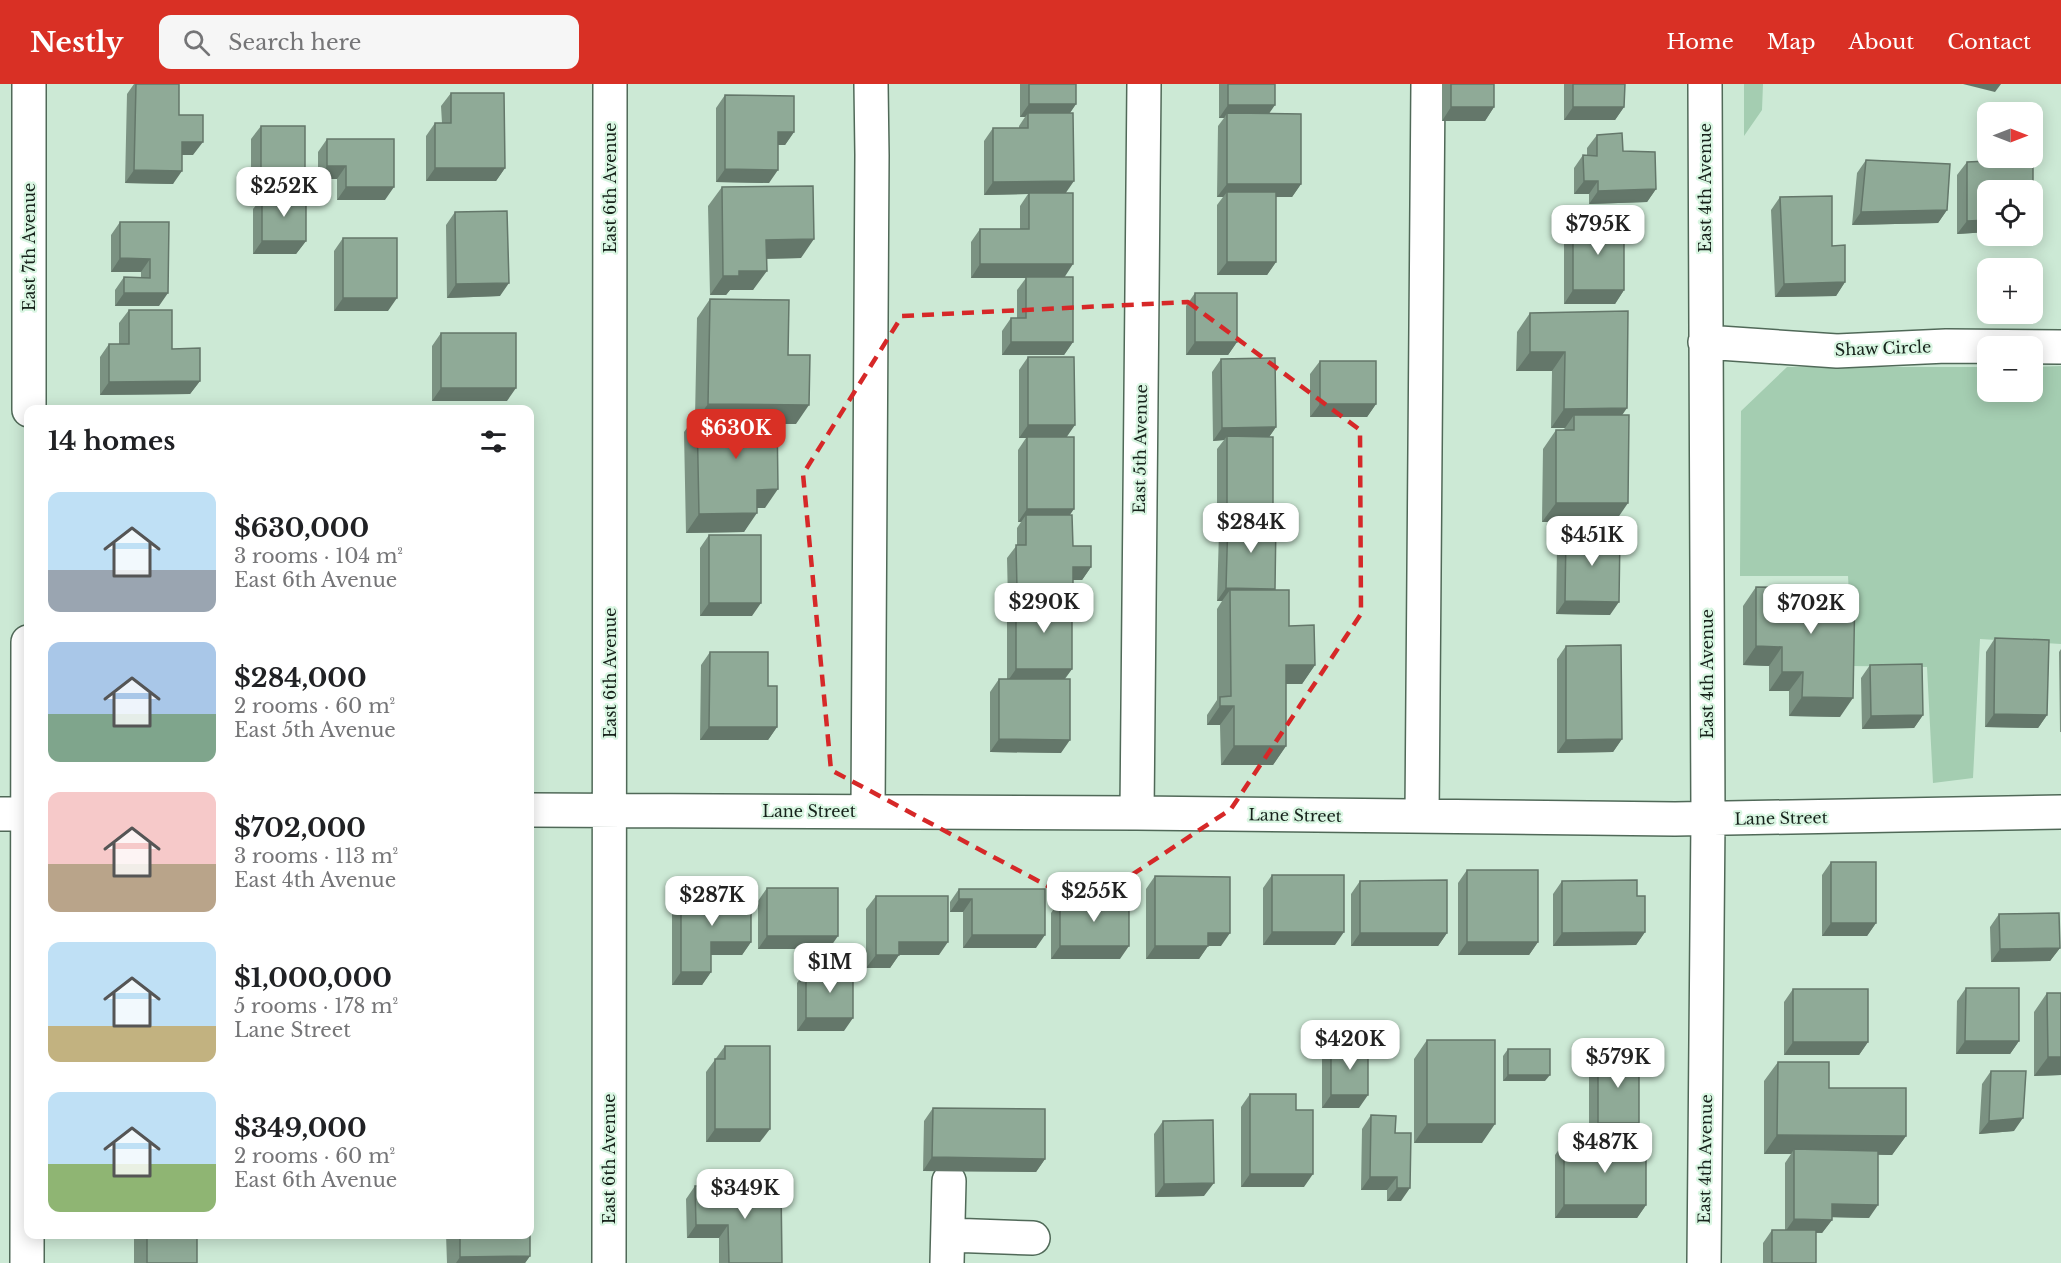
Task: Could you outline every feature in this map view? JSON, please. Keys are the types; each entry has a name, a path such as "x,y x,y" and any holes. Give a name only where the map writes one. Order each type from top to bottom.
{"street":[{"name":"East 7th Avenue","path":"29,84 29,405"},
{"name":"East 6th Avenue","path":"609,1263 610,84"},
{"path":"868,811 871,84"},
{"name":"East 5th Avenue","path":"1137,813 1144,84"},
{"path":"1422,816 1428,84"},
{"name":"East 4th Avenue","path":"1704,1263 1708,819 1705,84"},
{"name":"Shaw Circle","path":"1705,342 1837,351 1946,346 2060,347"},
{"name":"Lane Street","path":"534,810 1708,819 2061,812"},
{"path":"0,814 24,814"},
{"path":"949,1181 947,1249 1033,1238"},
{"path":"27,1239 27,1263"}],"highlighted area":[{"path":"1188,302 1360,430 1361,614 1231,809 1085,906 831,770 803,474 902,316"}],"green space":[{"path":"1744,84 1763,84 1762,110 1744,136"},
{"path":"2061,366 2061,644 1980,639 1973,778 1933,783 1927,667 1853,666 1848,576 1740,576 1741,411 1787,367 1977,367 1977,402 2043,402 2043,367"}],"building":[{"path":"136,84 179,84 179,115 203,115 203,142 182,142 182,171 134,170"},
{"path":"1029,84 1076,84 1076,104 1029,104"},
{"path":"1228,84 1275,84 1275,105 1228,105"},
{"path":"1451,84 1494,84 1494,107 1451,107"},
{"path":"1573,84 1625,84 1624,107 1573,107"},
{"path":"451,93 504,93 505,168 435,168 435,123 451,123"},
{"path":"725,95 794,96 794,132 778,132 778,170 725,169"},
{"path":"1028,113 1073,113 1074,181 993,182 993,128 1028,128"},
{"path":"1227,113 1301,114 1301,184 1227,184"},
{"path":"261,126 305,126 305,187 261,187"},
{"path":"1622,133 1623,151 1655,152 1656,189 1598,191 1598,181 1584,181 1583,155 1597,156 1597,135"},
{"path":"327,139 394,139 394,187 346,187 346,166 327,166"},
{"path":"1866,160 1950,164 1947,210 1861,212"},
{"path":"1967,162 1977,162 1977,168 2033,168 2033,180 1977,180 1977,221 1967,221"},
{"path":"813,186 814,239 766,240 767,271 739,271 739,276 723,276 722,187"},
{"path":"1227,192 1276,192 1276,262 1227,262"},
{"path":"1029,193 1073,193 1073,264 980,264 980,229 1029,229"},
{"path":"262,196 306,196 306,241 262,241"},
{"path":"1832,196 1832,246 1845,245 1845,282 1784,284 1780,197"},
{"path":"507,211 509,283 456,284 455,212"},
{"path":"120,222 169,222 168,293 124,293 124,277 150,278 150,259 120,258"},
{"path":"1573,222 1624,222 1624,290 1573,290"},
{"path":"343,238 397,238 397,298 343,298"},
{"path":"1026,277 1073,277 1073,342 1011,342 1011,318 1026,318"},
{"path":"1195,293 1237,293 1237,342 1195,342"},
{"path":"710,299 789,300 788,355 810,355 809,405 708,404"},
{"path":"129,310 172,310 172,349 200,348 200,381 109,382 109,344 129,344"},
{"path":"1628,311 1627,408 1564,409 1565,352 1530,352 1530,313"},
{"path":"441,333 516,333 516,388 441,388"},
{"path":"1028,357 1074,357 1075,425 1028,425"},
{"path":"1275,358 1276,427 1222,428 1221,359"},
{"path":"1320,361 1376,361 1376,404 1320,404"},
{"path":"777,412 778,489 757,490 757,513 699,514 697,413"},
{"path":"1574,415 1629,415 1628,503 1556,503 1556,430 1574,430"},
{"path":"1227,436 1273,437 1273,509 1227,508"},
{"path":"1027,437 1074,437 1074,509 1027,509"},
{"path":"1026,515 1072,515 1073,546 1091,546 1091,567 1073,567 1073,589 1017,589 1016,545 1026,545"},
{"path":"1228,518 1276,519 1275,589 1226,588"},
{"path":"1566,532 1620,533 1619,602 1565,601"},
{"path":"709,535 761,535 761,603 709,603"},
{"path":"1756,587 1855,588 1853,698 1802,697 1803,672 1782,672 1782,647 1756,646"},
{"path":"1230,590 1289,590 1289,626 1314,625 1315,665 1286,665 1286,746 1234,746 1234,706 1220,706 1220,697 1231,696"},
{"path":"1016,599 1072,599 1072,669 1016,669"},
{"path":"1995,638 2049,640 2047,715 1994,714"},
{"path":"1621,645 1622,739 1566,740 1566,646"},
{"path":"710,652 768,652 768,686 777,686 777,727 709,727"},
{"path":"1922,664 1923,715 1871,716 1870,665"},
{"path":"999,679 1070,679 1070,740 999,739"},
{"path":"1831,862 1876,862 1876,923 1831,923"},
{"path":"1467,870 1538,870 1538,942 1467,942"},
{"path":"1272,875 1344,875 1344,932 1272,932"},
{"path":"1155,876 1230,877 1230,933 1208,933 1208,946 1155,946"},
{"path":"1447,880 1447,933 1360,933 1360,881"},
{"path":"1637,880 1637,896 1645,896 1645,932 1562,933 1562,881"},
{"path":"767,888 838,888 838,936 767,936"},
{"path":"959,889 1045,889 1045,935 972,935 972,899 959,899"},
{"path":"681,896 751,896 751,942 711,942 711,972 681,972"},
{"path":"876,896 948,896 948,942 899,942 899,955 876,955"},
{"path":"1060,900 1129,900 1129,946 1060,946"},
{"path":"2059,913 2060,948 2000,949 1999,914"},
{"path":"806,970 853,970 853,1018 806,1018"},
{"path":"1966,988 2019,988 2019,1041 1965,1041"},
{"path":"1793,989 1868,989 1868,1042 1793,1042"},
{"path":"2047,993 2061,993 2061,1057 2048,1057"},
{"path":"1427,1040 1495,1040 1495,1124 1427,1124"},
{"path":"725,1046 770,1046 770,1129 715,1129 715,1059 725,1059"},
{"path":"1331,1046 1368,1046 1368,1095 1331,1095"},
{"path":"1508,1049 1550,1049 1550,1075 1508,1075"},
{"path":"1598,1054 1639,1054 1639,1123 1598,1123"},
{"path":"1778,1062 1829,1062 1829,1088 1906,1088 1906,1136 1777,1135"},
{"path":"1991,1071 2026,1071 2023,1118 1989,1121"},
{"path":"1250,1094 1296,1094 1296,1110 1313,1110 1313,1174 1250,1174"},
{"path":"933,1108 1045,1109 1045,1159 932,1157"},
{"path":"1371,1115 1396,1116 1395,1133 1411,1133 1410,1188 1397,1188 1397,1177 1370,1177"},
{"path":"1213,1120 1214,1183 1164,1184 1163,1121"},
{"path":"1564,1142 1646,1142 1646,1205 1564,1205"},
{"path":"1794,1149 1878,1151 1878,1205 1832,1204 1832,1220 1794,1219"},
{"path":"781,1185 782,1263 729,1263 728,1225 696,1225 695,1186"},
{"path":"1772,1230 1816,1230 1816,1263 1772,1263"},
{"path":"147,1239 197,1239 197,1263 147,1263"},
{"path":"460,1239 530,1239 530,1256 460,1257"}]}
